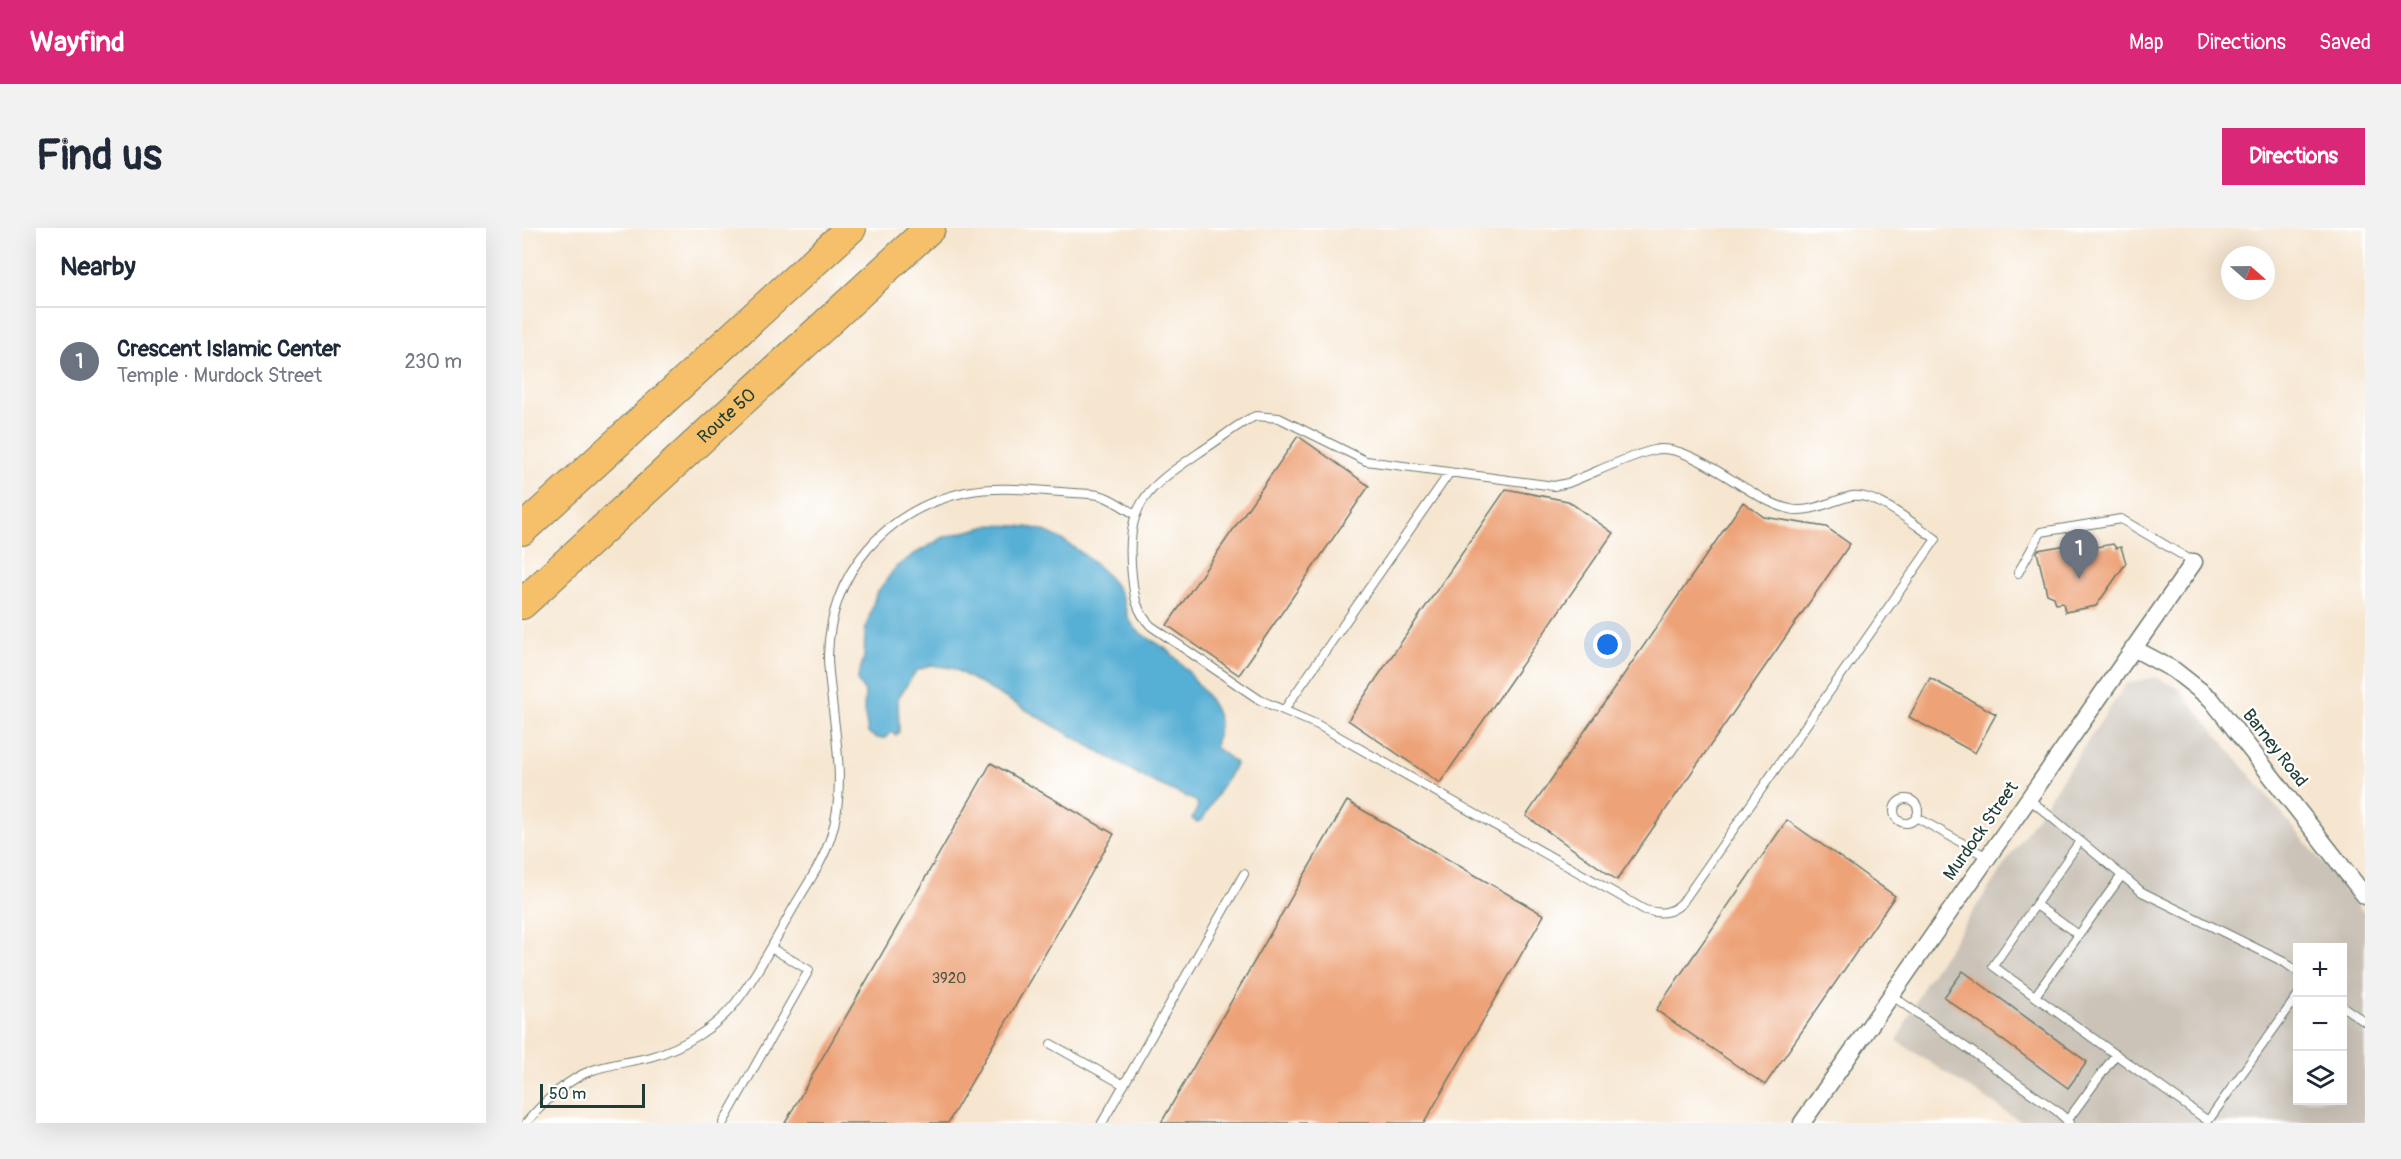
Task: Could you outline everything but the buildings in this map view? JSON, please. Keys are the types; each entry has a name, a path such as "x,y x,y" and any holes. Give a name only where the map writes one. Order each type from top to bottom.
{"highway":[{"path":"522,530 851,228"},
{"name":"Route 50","path":"522,604 930,228"}],"street":[{"name":"Murdock Street","path":"1802,1123 2194,562"},
{"name":"Barney Road","path":"2133,648 2174,670 2211,699 2365,896"}],"lane":[{"path":"1256,416 1279,418 1366,461 1450,472 1554,486 1568,483 1655,449 1673,449 1790,509 1804,509 1855,496 1871,499 1936,539 1682,903 1673,911 1660,914 1646,910 1318,725 1260,700 1142,618 1135,599 1131,550 1136,515 1150,489 1256,416"},
{"path":"1284,710 1450,472"},
{"path":"526,1123 540,1106 568,1084 590,1071 651,1057 678,1047 723,1016 738,1000 771,948 831,837 838,805 839,774 828,658 831,632 839,597 852,570 868,546 893,523 917,508 946,497 975,490 1011,489 1103,495 1136,515"},
{"path":"2018,573 2041,532 2121,519 2194,562"},
{"path":"2028,798 2142,892 2293,968"},
{"path":"1916,817 1987,857"},
{"path":"2080,841 1994,966 2208,1122 2297,997"},
{"path":"1102,1123 1244,874"},
{"path":"2035,996 2122,875"},
{"path":"2036,905 2079,935"},
{"path":"723,1123 809,970 771,948"},
{"path":"1891,994 2057,1111 2068,1122 2116,1054"},
{"path":"2347,1009 2365,1022"},
{"path":"1051,1044 1124,1085"}],"shaded area":[{"path":"2155,677 2178,688 2365,914 2365,1123 2023,1123 1897,1041 1925,983 2126,684"}],"water":[{"path":"992,525 1038,529 1061,539 1086,556 1116,587 1122,597 1128,617 1137,630 1171,653 1208,697 1218,716 1219,730 1215,747 1236,763 1202,820 1197,822 1192,819 1198,806 1196,801 1147,779 953,668 931,665 916,671 898,698 899,732 896,735 891,732 885,738 877,738 868,733 864,709 865,692 858,682 858,677 864,657 865,631 876,594 896,567 913,555 944,537"}],"place":[{"name":"Crescent Islamic Center","path":"2079,579"}]}
